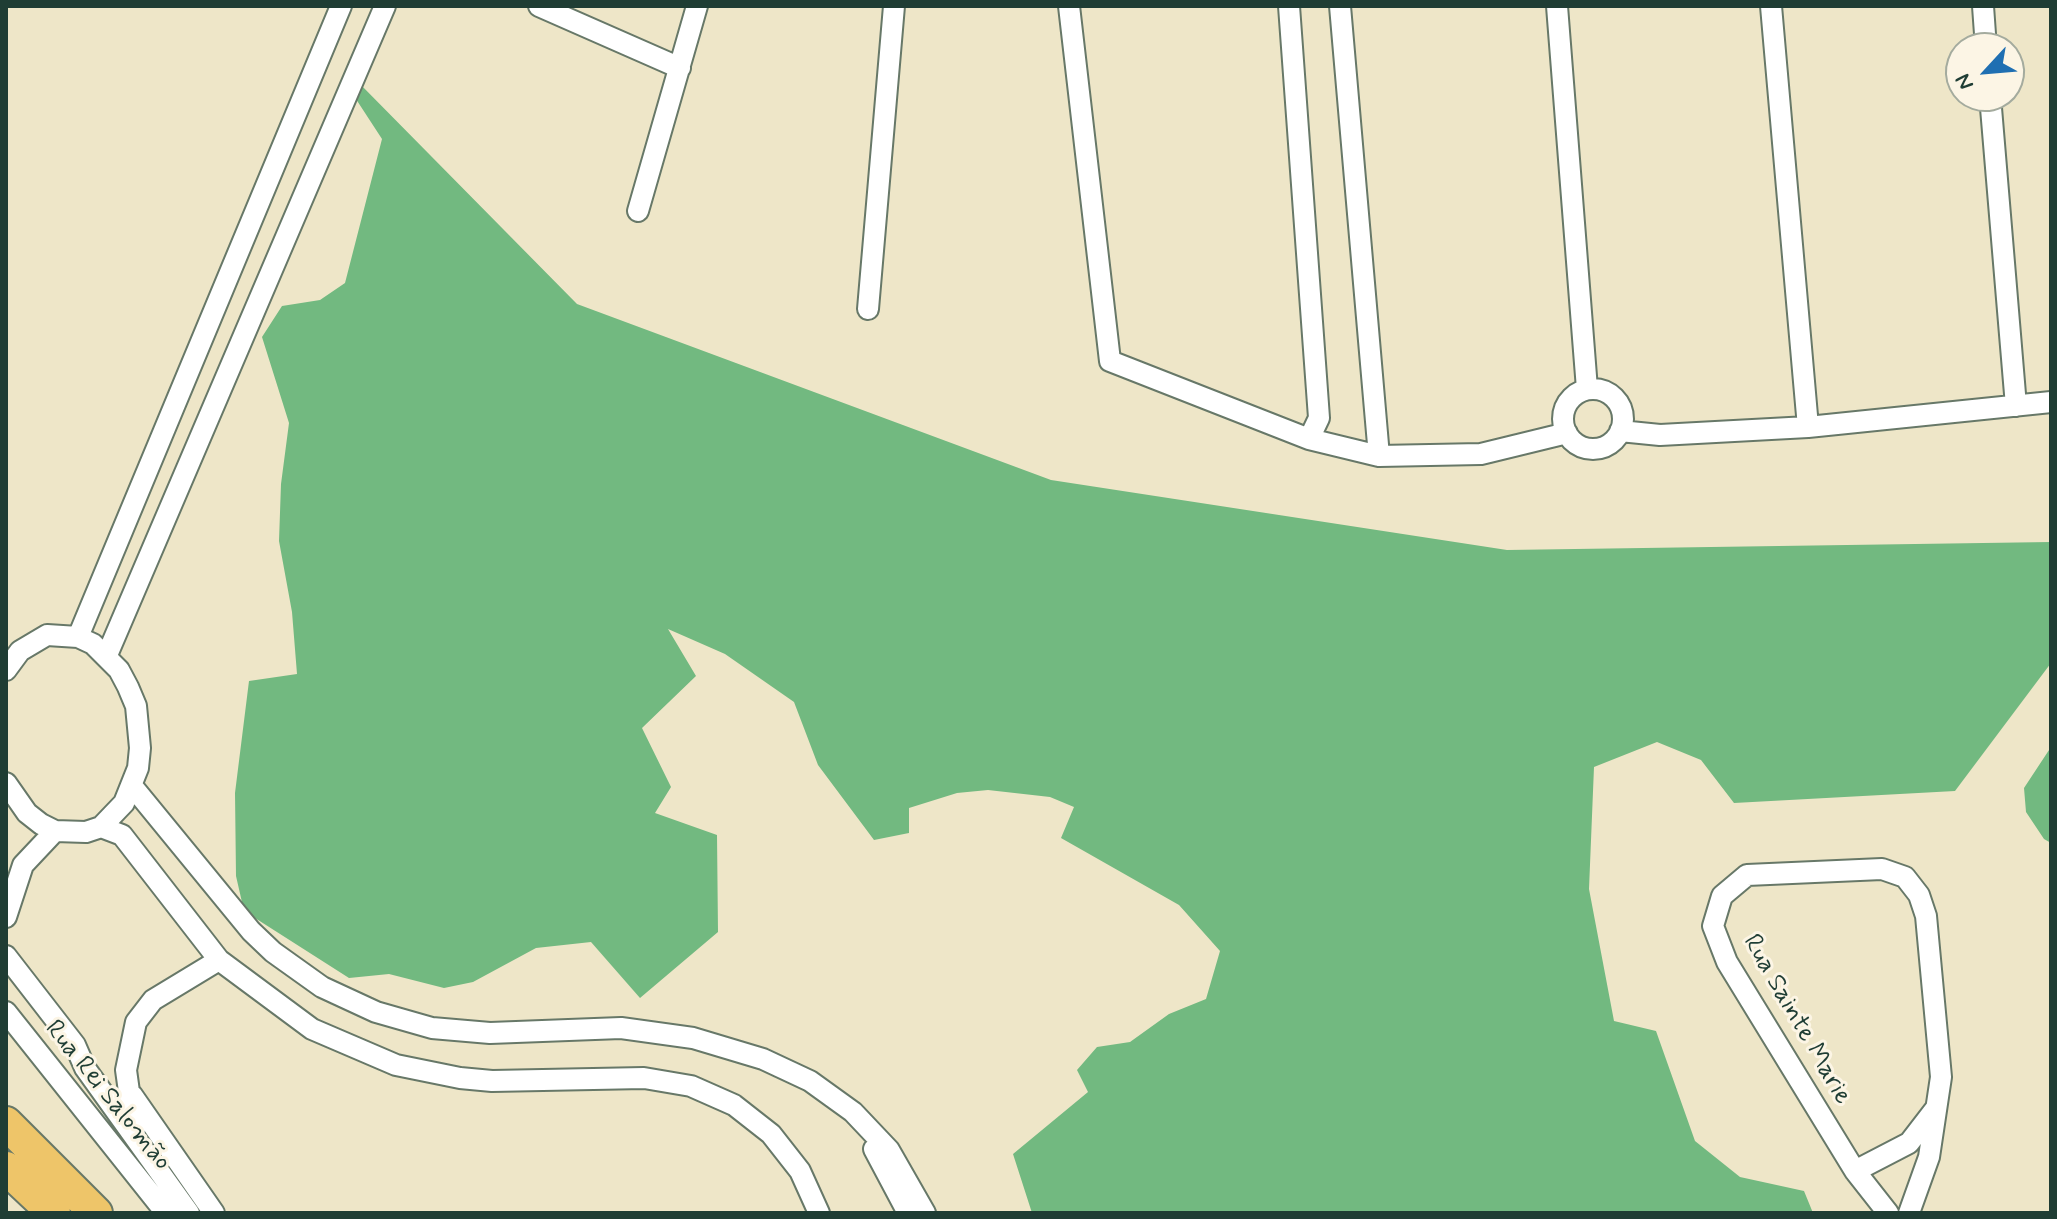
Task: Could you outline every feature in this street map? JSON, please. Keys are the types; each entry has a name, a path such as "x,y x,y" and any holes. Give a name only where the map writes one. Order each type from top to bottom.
{"main road":[{"path":"6,1123 96,1213"},
{"path":"6,1168 53,1213"}],"street":[{"path":"78,637 341,6"},
{"path":"107,655 385,6"},
{"path":"539,6 680,68"},
{"path":"638,211 697,6"},
{"path":"868,309 894,6"},
{"path":"1069,6 1110,361 1309,439 1379,456 1481,454 1567,433"},
{"path":"1289,6 1319,418 1309,439"},
{"path":"1340,6 1379,456"},
{"path":"1557,6 1587,389"},
{"path":"1771,6 1808,427"},
{"path":"1983,6 1985,32"},
{"path":"1991,112 2016,406"},
{"path":"1587,389 1605,391 1613,397 1622,413 1620,431 1608,445 1580,446 1567,433 1563,415 1566,406 1578,392 1587,389"},
{"path":"1620,431 1675,435 1808,427 2051,402"},
{"path":"6,670 13,650 47,635 78,637 107,655 119,670 136,706 140,748 133,787 119,810 101,827 86,832 55,831 27,813 6,783"},
{"path":"133,787 251,931 297,971 349,1001 404,1021 461,1032 585,1027 693,1038 787,1069 853,1112 889,1150 925,1213"},
{"path":"101,827 122,835 219,960 312,1029 396,1065 492,1081 644,1078 668,1080 713,1094 771,1134 800,1171 819,1213"},
{"path":"6,917 23,865 55,831"},
{"name":"Rua Sainte Marie","path":"1888,1213 1855,1171 1722,950 1713,926 1722,896 1747,875 1882,869 1905,877 1919,895 1926,916 1941,1077 1929,1157 1909,1213"},
{"path":"6,956 75,1045 85,1068 189,1213"},
{"path":"135,1135 126,1070 136,1022 153,1000 219,960"},
{"name":"Rua Rei Salomão","path":"6,1012 166,1213"},
{"path":"130,1092 214,1213"},
{"path":"1855,1171 1909,1143 1938,1105"},
{"path":"853,1112 908,1213"}],"green space":[{"path":"358,82 577,304 1051,480 1507,550 2051,542 2051,663 1955,791 1734,803 1701,760 1657,742 1594,767 1589,889 1614,1021 1656,1031 1695,1141 1740,1177 1804,1191 1813,1213 1032,1213 1013,1154 1088,1092 1077,1070 1097,1047 1130,1042 1169,1014 1206,999 1220,951 1179,905 1061,838 1074,807 1050,797 988,790 957,793 909,808 909,833 874,840 818,765 794,702 725,654 668,629 696,676 642,728 671,787 655,813 717,835 718,932 640,998 591,942 536,948 473,982 444,988 389,974 349,978 244,911 236,876 235,793 249,681 297,674 292,612 279,541 281,484 289,423 262,337 282,306 320,300 345,283 382,139 352,93"},
{"path":"2051,747 2051,843 2044,839 2026,812 2024,788"}]}
